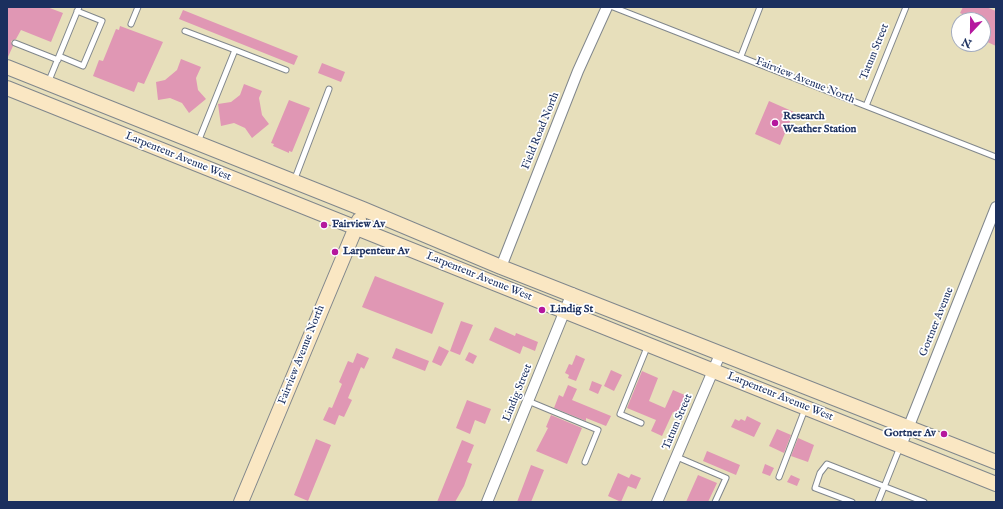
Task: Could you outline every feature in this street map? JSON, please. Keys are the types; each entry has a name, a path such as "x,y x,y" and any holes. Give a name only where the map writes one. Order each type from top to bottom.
{"main road":[{"name":"Larpenteur Avenue West","path":"7,67 363,209 501,266 996,462"},
{"path":"41,102 48,84"},
{"name":"Larpenteur Avenue West","path":"7,88 996,484"},
{"name":"Fairview Avenue North","path":"241,502 363,209"}],"street":[{"name":"Field Road North","path":"501,266 578,71 607,7"},
{"name":"Gortner Avenue","path":"901,446 996,208"},
{"name":"Lindig Street","path":"487,502 572,293"},
{"name":"Tatum Street","path":"657,502 721,352"}],"lane":[{"path":"131,24 138,7"},
{"name":"Fairview Avenue North","path":"613,7 996,157"},
{"path":"741,56 760,7"},
{"name":"Tatum Street","path":"866,106 906,7"},
{"path":"15,43 58,58 83,66 102,21 78,9 58,58 48,84"},
{"path":"185,31 286,70"},
{"path":"198,143 235,50"},
{"path":"294,182 329,89"},
{"path":"641,422 620,414 648,344"},
{"path":"528,401 598,430 584,462"},
{"path":"779,477 805,407"},
{"path":"878,502 901,446"},
{"path":"677,457 726,478 715,502"},
{"path":"852,502 816,488 820,473 827,464 924,502"}],"building":[{"path":"7,7 47,7 63,13 51,42 21,30 16,39 11,41 13,46 7,59"},
{"path":"963,7 986,7 996,11 996,46 991,44 991,12 960,12"},
{"path":"183,10 298,56 294,65 179,19"},
{"path":"120,26 163,42 144,84 138,82 134,92 93,76 99,60 103,61 116,29 119,30"},
{"path":"181,59 201,67 196,78 198,90 206,99 189,113 182,103 170,98 158,100 156,82 165,80 177,70"},
{"path":"322,63 345,72 341,82 318,73"},
{"path":"244,84 262,91 259,98 262,115 269,124 252,138 245,128 234,123 221,126 218,104 231,102 240,95"},
{"path":"289,100 310,108 292,152 289,151 289,153 273,146 274,144 271,143"},
{"name":"Research Weather Station","path":"769,101 794,112 780,145 755,134"},
{"path":"375,276 444,303 432,334 362,307"},
{"path":"461,321 473,325 460,355 450,351"},
{"path":"495,327 515,336 516,333 538,342 535,351 523,346 520,354 489,340"},
{"path":"439,346 449,351 441,366 432,362"},
{"path":"396,348 429,361 425,371 392,358"},
{"path":"469,352 477,356 473,364 465,360"},
{"path":"357,353 369,358 364,369 361,367 348,398 352,400 344,417 339,415 335,425 323,420 329,407 332,408 342,384 339,382 348,361 353,363"},
{"path":"576,355 585,359 576,381 568,378 569,375 565,373 569,364 572,365"},
{"path":"611,370 622,375 614,391 604,386"},
{"path":"642,371 658,378 649,401 665,408 673,390 687,396 677,413 673,412 662,436 651,431 656,420 627,408"},
{"path":"592,381 602,385 598,394 589,390"},
{"path":"568,385 577,389 572,400 611,416 606,426 586,418 586,421 554,408 559,395 563,397"},
{"path":"467,400 491,409 485,424 475,420 470,434 456,428"},
{"path":"551,415 582,428 567,464 536,451 548,428 546,427"},
{"path":"747,416 761,423 754,437 731,427 735,419 745,421"},
{"path":"777,429 791,435 784,453 769,446"},
{"path":"798,438 814,445 808,462 791,456"},
{"path":"316,439 331,445 308,501 294,495"},
{"path":"462,440 474,445 467,462 472,464 464,486 455,502 437,502"},
{"path":"707,451 740,465 736,475 703,461"},
{"path":"765,464 774,468 770,476 762,473"},
{"path":"531,465 544,470 531,502 517,502"},
{"path":"618,473 629,478 631,474 641,478 636,489 628,486 621,502 608,496"},
{"path":"698,475 717,483 708,502 686,502"},
{"path":"791,475 800,479 797,486 787,482"}],"place":[{"name":"Research Weather Station","path":"775,123"},
{"name":"Fairview Av","path":"324,225"},
{"name":"Larpenteur Av","path":"335,252"},
{"name":"Lindig St","path":"542,310"},
{"name":"Gortner Av","path":"944,434"}]}
